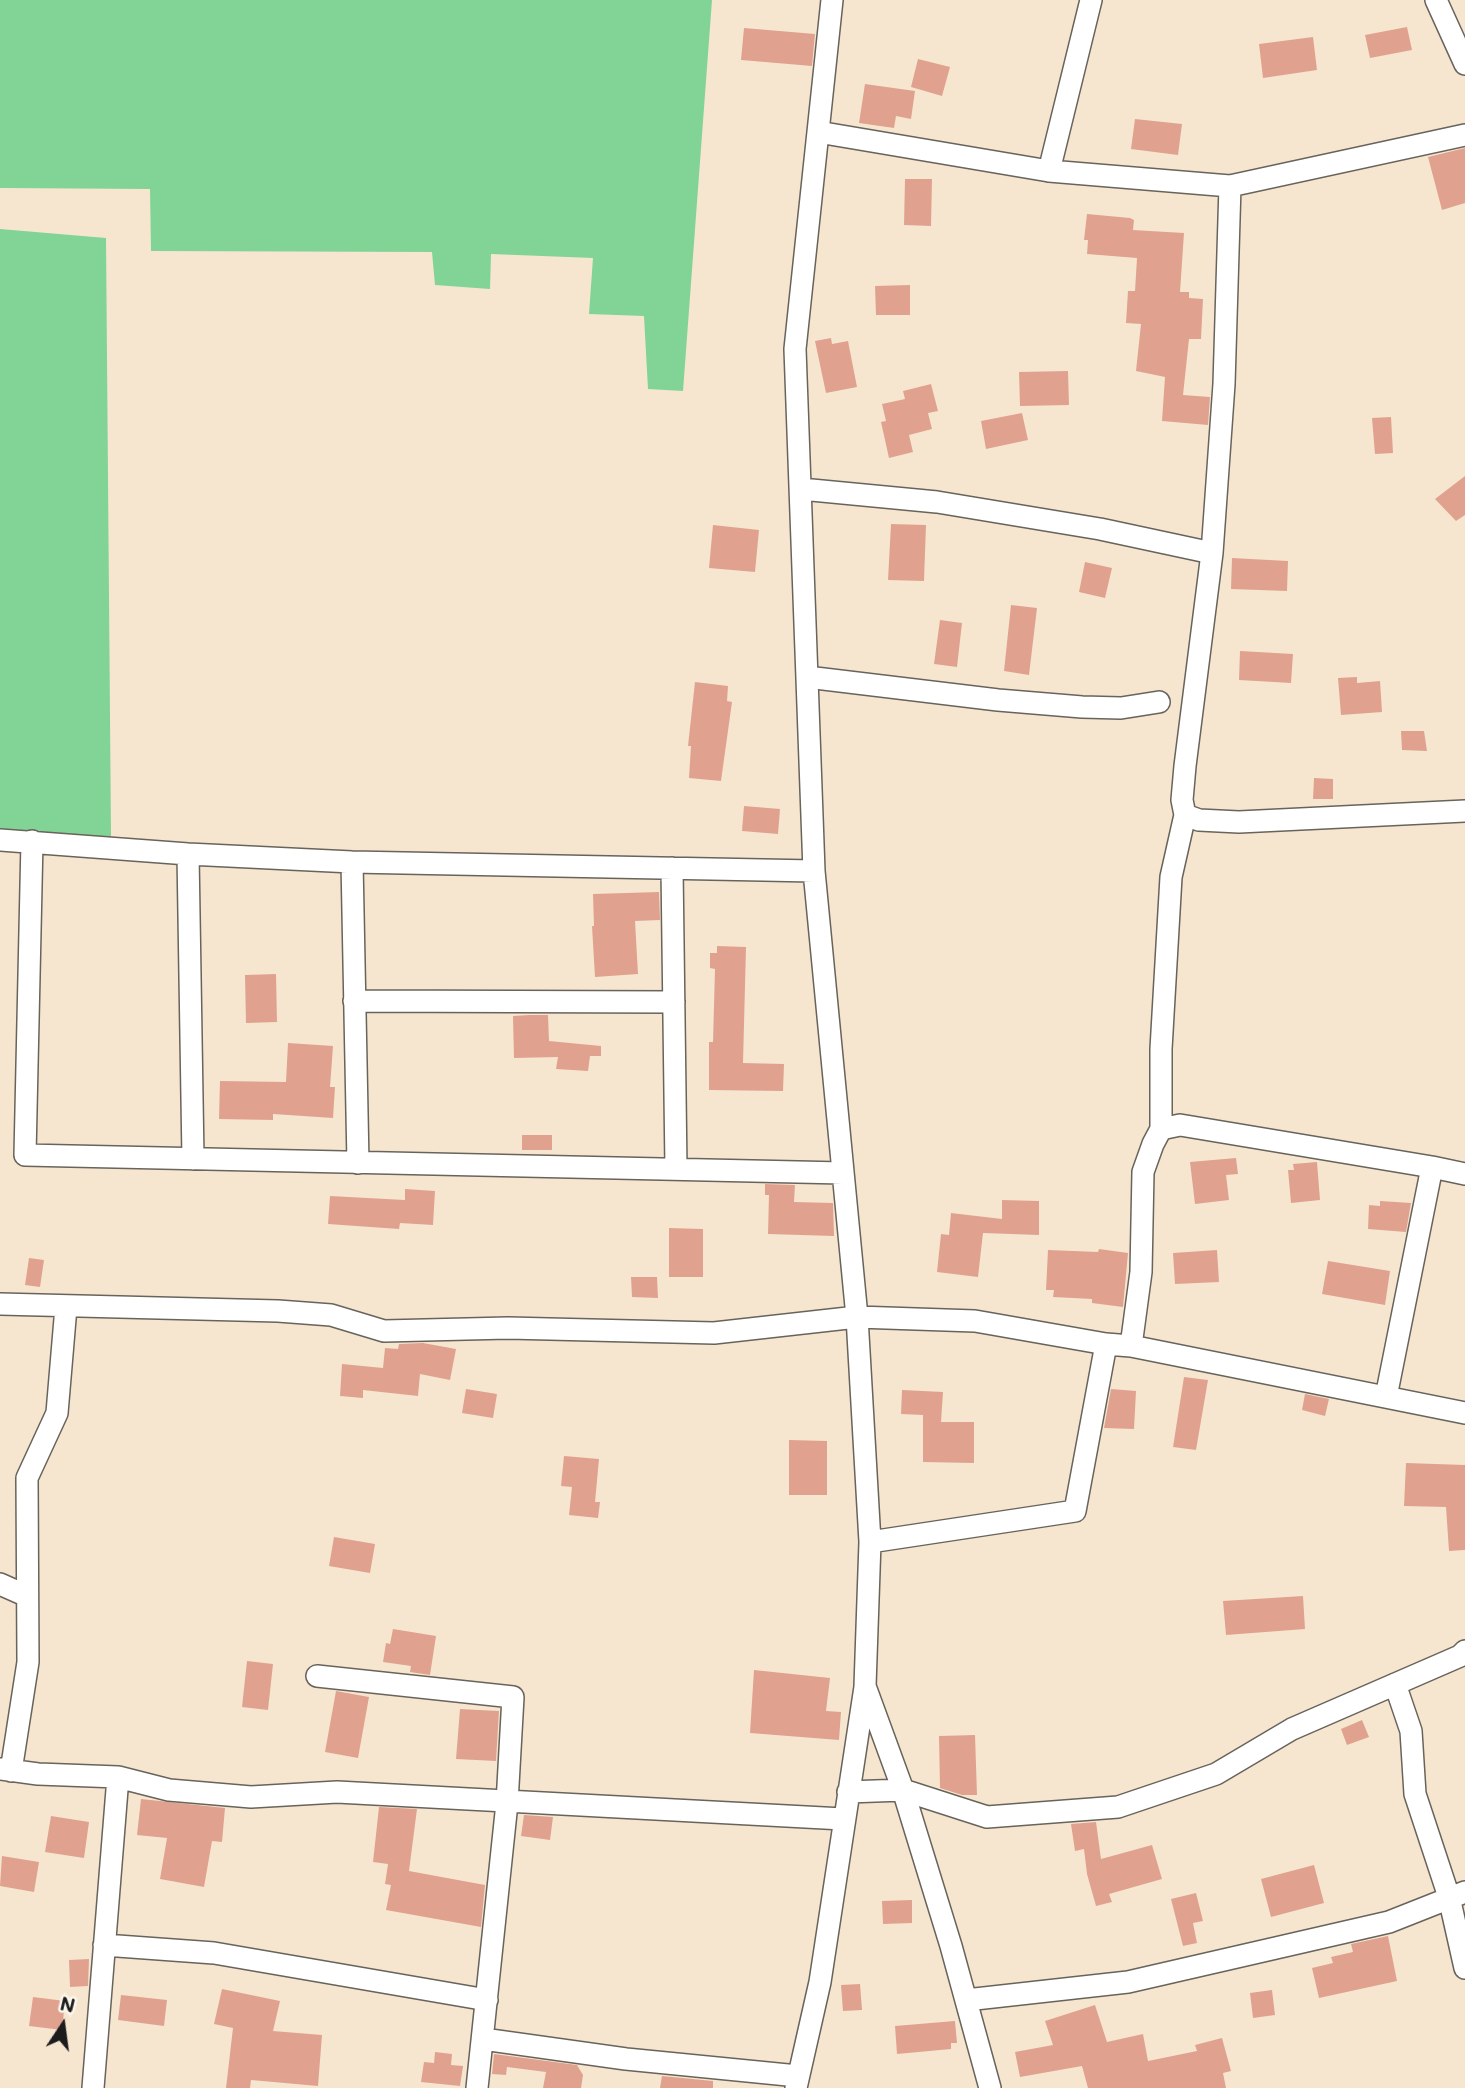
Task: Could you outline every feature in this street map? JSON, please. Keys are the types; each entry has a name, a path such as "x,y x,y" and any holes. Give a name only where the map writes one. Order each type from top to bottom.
{"street":[{"path":"482,2039 797,2082 820,1982 865,1686 870,1542 856,1317 814,871 795,349 832,0"},
{"path":"1049,171 1091,0"},
{"path":"1436,0 1465,64"},
{"path":"818,132 1049,171 1230,186 1465,135"},
{"path":"1131,1346 1141,1272 1143,1172 1161,1129 1161,1049 1171,877 1185,815 1182,800 1185,766 1212,553 1224,384 1230,186"},
{"path":"801,489 937,502 1100,529 1212,553"},
{"path":"807,677 1082,708 1121,708 1159,702"},
{"path":"1185,815 1199,820 1250,822 1465,811"},
{"path":"0,840 188,854 352,862 814,871"},
{"path":"32,841 24,1155 843,1173"},
{"path":"188,854 193,1158"},
{"path":"352,862 358,1163"},
{"path":"672,868 676,1169"},
{"path":"355,1001 674,1002"},
{"path":"1161,1129 1180,1125 1465,1174"},
{"path":"1386,1397 1432,1167"},
{"path":"0,1304 305,1313 331,1315 384,1331 508,1328 714,1333 856,1317 975,1321 1131,1346 1465,1413"},
{"path":"66,1307 58,1413 27,1478 28,1662 6,1770 118,1777 169,1790 251,1797 337,1793 843,1819"},
{"path":"870,1542 1074,1511 1106,1344"},
{"path":"0,1584 27,1596"},
{"path":"848,1792 903,1790 987,1817 1118,1807 1216,1774 1292,1728 1460,1656 1465,1651"},
{"path":"317,1676 513,1697 507,1802 477,2088"},
{"path":"1395,1684 1411,1731 1415,1794 1457,1895 1465,1968"},
{"path":"865,1686 903,1790 990,2088"},
{"path":"93,2088 118,1777"},
{"path":"965,2000 1128,1982 1389,1922 1457,1895"},
{"path":"104,1945 214,1953 486,2000"}],"green space":[{"path":"0,0 712,0 683,391 648,389 644,316 589,314 593,258 491,254 490,289 435,285 432,252 151,251 150,189 0,188"},
{"path":"0,229 106,238 111,837 0,832"}],"building":[{"path":"1407,27 1412,50 1370,58 1365,35"},
{"path":"744,28 815,34 812,66 741,60"},
{"path":"1313,37 1317,70 1263,78 1259,44"},
{"path":"918,59 950,67 942,96 911,87"},
{"path":"865,84 915,91 911,119 896,116 894,128 859,123"},
{"path":"1135,119 1182,124 1178,155 1131,149"},
{"path":"1465,148 1465,203 1442,210 1428,157"},
{"path":"905,179 932,179 931,226 904,225"},
{"path":"1087,214 1130,218 1134,220 1133,230 1184,233 1180,292 1189,292 1189,298 1203,299 1201,339 1189,339 1183,395 1210,397 1208,425 1162,421 1165,377 1136,371 1141,324 1126,323 1128,291 1135,291 1137,258 1087,254 1088,240 1084,240"},
{"path":"910,285 910,315 876,315 875,286"},
{"path":"831,338 832,344 848,341 857,387 826,393 815,341"},
{"path":"1068,371 1069,405 1020,406 1019,372"},
{"path":"931,384 938,411 928,413 932,429 909,435 913,452 889,458 881,422 886,421 882,404 905,399 903,391"},
{"path":"1022,413 1028,440 986,449 981,421"},
{"path":"1391,417 1393,453 1375,454 1372,418"},
{"path":"1465,476 1465,515 1456,521 1435,499"},
{"path":"891,524 926,525 924,581 888,580"},
{"path":"713,525 759,530 755,572 709,568"},
{"path":"1232,558 1288,561 1287,591 1231,589"},
{"path":"1085,562 1112,568 1105,598 1079,592"},
{"path":"1011,605 1037,608 1029,675 1004,671"},
{"path":"940,620 962,623 957,667 934,664"},
{"path":"1240,651 1293,654 1291,683 1239,680"},
{"path":"1357,677 1357,683 1380,681 1382,712 1341,715 1338,678"},
{"path":"695,682 728,686 727,701 732,702 721,781 689,778 691,746 688,746"},
{"path":"1401,731 1424,731 1427,751 1402,750"},
{"path":"1314,778 1333,779 1333,799 1313,799"},
{"path":"744,806 780,809 778,834 742,831"},
{"path":"659,892 660,920 635,921 638,974 595,977 593,894"},
{"path":"717,946 746,947 743,1063 784,1064 783,1091 709,1090 709,1042 713,1042 715,969 710,968 710,953 717,953"},
{"path":"276,974 277,1022 246,1023 245,975"},
{"path":"548,1015 549,1041 601,1046 601,1056 590,1056 588,1071 556,1069 558,1057 514,1058 513,1016"},
{"path":"288,1043 333,1046 330,1087 335,1087 333,1118 273,1114 273,1120 219,1119 220,1081 286,1082"},
{"path":"522,1135 552,1135 552,1150 522,1150"},
{"path":"1236,1158 1238,1174 1226,1175 1229,1200 1195,1204 1190,1162"},
{"path":"1317,1162 1320,1200 1291,1203 1288,1170 1294,1170 1293,1164"},
{"path":"765,1184 795,1185 794,1202 833,1203 834,1236 768,1234 769,1195 765,1195"},
{"path":"405,1189 435,1191 433,1225 400,1223 399,1229 328,1224 330,1196 405,1200"},
{"path":"1002,1200 1039,1201 1039,1235 983,1233 978,1277 937,1272 941,1234 949,1235 951,1213 1002,1219"},
{"path":"1380,1201 1411,1203 1406,1232 1368,1229 1369,1205 1380,1206"},
{"path":"669,1228 703,1229 703,1277 669,1277"},
{"path":"1099,1249 1128,1253 1123,1307 1092,1303 1092,1299 1053,1297 1054,1290 1046,1290 1048,1250 1098,1252"},
{"path":"1217,1250 1219,1282 1175,1284 1173,1253"},
{"path":"29,1258 44,1260 40,1287 25,1285"},
{"path":"1328,1261 1390,1271 1385,1305 1322,1294"},
{"path":"631,1277 657,1277 658,1298 632,1297"},
{"path":"423,1343 456,1349 450,1380 420,1374 418,1396 363,1390 363,1398 340,1396 342,1364 383,1368 385,1348 398,1349 399,1344"},
{"path":"1184,1377 1208,1380 1196,1450 1173,1447"},
{"path":"466,1389 497,1394 493,1418 462,1413"},
{"path":"1111,1389 1136,1391 1134,1429 1104,1428"},
{"path":"902,1390 943,1392 941,1422 974,1422 974,1463 923,1462 923,1415 901,1414"},
{"path":"1305,1394 1329,1399 1325,1416 1302,1410"},
{"path":"789,1440 827,1441 827,1495 789,1495"},
{"path":"564,1456 599,1459 595,1502 600,1502 598,1518 569,1515 572,1487 561,1486"},
{"path":"1406,1463 1465,1465 1465,1550 1449,1551 1446,1507 1404,1506"},
{"path":"334,1537 375,1544 370,1573 329,1566"},
{"path":"1303,1596 1305,1629 1226,1635 1223,1601"},
{"path":"393,1629 436,1636 430,1675 410,1672 411,1666 383,1662 386,1643 390,1644"},
{"path":"247,1661 273,1664 268,1710 242,1707"},
{"path":"754,1670 830,1678 826,1711 841,1712 839,1740 750,1733"},
{"path":"336,1691 369,1697 358,1758 325,1752"},
{"path":"460,1709 499,1711 496,1761 456,1759"},
{"path":"1362,1720 1369,1737 1347,1745 1341,1729"},
{"path":"975,1735 977,1795 962,1795 940,1788 939,1736"},
{"path":"141,1799 225,1808 222,1842 212,1841 204,1887 160,1879 167,1838 137,1835"},
{"path":"379,1807 417,1809 409,1871 485,1885 481,1927 386,1910 391,1885 385,1884 388,1864 373,1862"},
{"path":"524,1815 553,1817 550,1840 521,1836"},
{"path":"51,1816 89,1822 84,1858 45,1852"},
{"path":"1096,1822 1101,1859 1152,1845 1162,1879 1109,1894 1112,1902 1096,1906 1087,1874 1084,1849 1075,1851 1071,1824"},
{"path":"2,1856 39,1862 34,1892 0,1886"},
{"path":"1314,1865 1324,1903 1271,1917 1261,1879"},
{"path":"1196,1893 1203,1921 1193,1923 1197,1943 1183,1946 1171,1899"},
{"path":"912,1900 912,1923 883,1924 882,1901"},
{"path":"1388,1936 1397,1981 1319,1998 1312,1968 1333,1963 1331,1957 1353,1952 1351,1944"},
{"path":"89,1959 88,1986 70,1987 69,1960"},
{"path":"860,1984 862,2010 843,2011 841,1985"},
{"path":"222,1989 280,2001 273,2031 322,2035 318,2086 251,2080 250,2088 226,2088 233,2028 214,2024"},
{"path":"1272,1990 1275,2015 1253,2018 1250,1993"},
{"path":"121,1995 167,2000 164,2026 118,2020"},
{"path":"33,1997 65,2001 62,2030 29,2026"},
{"path":"1095,2005 1107,2042 1143,2034 1148,2061 1197,2051 1195,2045 1222,2038 1231,2071 1223,2073 1226,2088 1088,2088 1082,2066 1020,2077 1015,2052 1053,2045 1045,2021"},
{"path":"955,2021 957,2043 951,2043 951,2049 897,2054 895,2026"},
{"path":"435,2052 452,2054 451,2065 463,2066 460,2086 421,2082 424,2062 434,2063"},
{"path":"494,2054 577,2065 583,2075 581,2088 543,2088 546,2072 507,2067 506,2075 492,2074"},
{"path":"662,2076 713,2081 713,2088 660,2088"}]}
